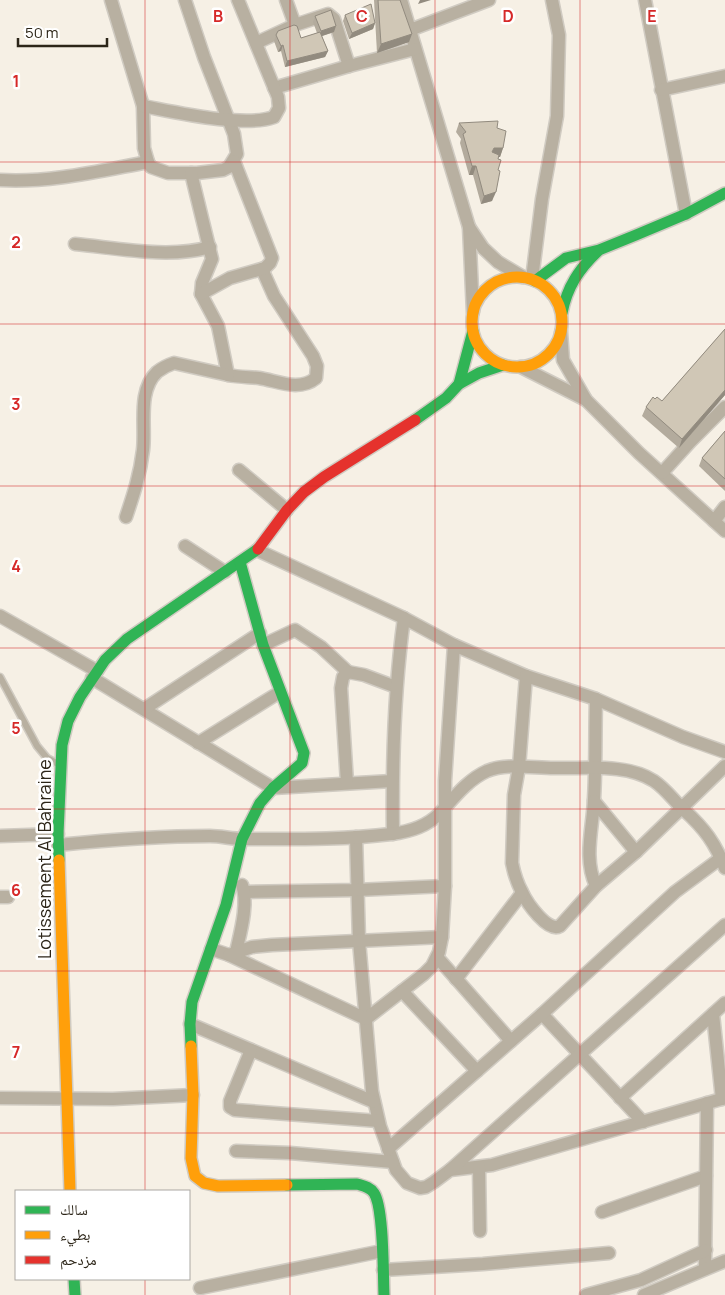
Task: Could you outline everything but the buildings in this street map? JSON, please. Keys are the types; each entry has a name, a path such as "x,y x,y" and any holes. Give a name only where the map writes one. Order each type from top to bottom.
{"street":[{"path":"112,0 143,106 144,148 151,167 158,171 190,173 223,170 234,161 237,154 237,146 185,0"},
{"path":"143,106 229,120 258,121 274,117 278,113 279,101 238,0"},
{"path":"286,0 295,25"},
{"path":"401,0 469,227 473,331 480,349 486,356 503,365 522,368 586,400"},
{"path":"410,30 489,0"},
{"path":"530,279 557,116 559,35 552,0"},
{"path":"644,0 686,214"},
{"path":"256,43 325,14 332,16 348,66"},
{"path":"274,88 415,48"},
{"path":"661,90 725,76"},
{"path":"201,294 230,278 265,268 270,263 271,253 234,161"},
{"path":"0,180 24,182 148,162"},
{"path":"190,173 212,259 202,283 201,294 218,326 228,375"},
{"path":"473,312 481,295 495,283 513,277 530,279 566,258 599,250 686,214 725,193"},
{"path":"469,227 484,248 498,262 548,289 554,296 562,313"},
{"path":"75,244 164,252 191,252 210,248"},
{"path":"599,250 579,270 568,288 562,313 563,360 586,400 639,453 725,531"},
{"path":"126,517 138,482 143,447 146,393 156,373 174,363 228,375 260,378 292,385 309,383 316,378 317,366 313,356 274,296 262,269"},
{"name":"Lotissement Al Bahraine","path":"459,384 473,331"},
{"path":"522,368 539,362 547,356 558,341 561,332"},
{"name":"Lotissement Al Bahraine","path":"70,1190 58,839 62,745 68,721 80,697 105,660 127,639 257,550 287,510 304,492 324,476 424,415 446,398 459,384 480,373 503,365"},
{"path":"662,473 725,407"},
{"path":"239,470 287,510"},
{"path":"714,520 725,507"},
{"path":"185,546 225,572"},
{"path":"257,550 404,618 454,644 526,676 596,700 683,737 725,752"},
{"path":"240,562 261,639 304,753 302,763 273,788 260,803 242,839 226,905 195,990 190,1010 193,1095 191,1158 193,1170 199,1180 209,1185 218,1186 350,1184 368,1186 376,1195 380,1207 384,1295"},
{"path":"0,616 95,675 144,709 273,788 392,781"},
{"path":"393,834 392,781 396,687 404,618"},
{"path":"144,709 261,639 295,630 321,647 348,672 364,675 396,687"},
{"path":"366,1019 432,966 437,957 442,937 445,886 446,759 454,644"},
{"path":"347,783 341,688 343,677 348,672"},
{"path":"526,676 514,795 512,863 522,893 537,914 551,927 556,928 596,886 683,809 725,766"},
{"path":"198,743 280,692"},
{"path":"596,700 594,800 589,861 596,886"},
{"path":"0,836 58,839 212,836 242,839 356,837 393,834 427,823 438,815 468,784 486,771 504,767 622,771 647,777 667,792 700,826 720,841 723,863 675,892 542,1014 388,1149"},
{"path":"594,800 636,852"},
{"path":"356,837 359,941 374,1102 378,1121 401,1178 407,1183 420,1188 426,1187 450,1170 725,925"},
{"path":"232,954 242,924 244,892 241,884 233,877"},
{"path":"244,892 445,886"},
{"path":"456,979 522,893"},
{"path":"232,954 260,946 442,937"},
{"path":"211,949 232,954 366,1019"},
{"path":"437,957 511,1041"},
{"path":"402,991 477,1071"},
{"path":"620,1098 725,1003"},
{"path":"542,1014 643,1122"},
{"path":"450,1170 478,1168 724,1099 713,1014"},
{"path":"190,1024 374,1102"},
{"path":"251,1050 230,1101 230,1107 235,1110 378,1121"},
{"path":"0,1098 113,1099 193,1095"},
{"path":"705,1269 707,1103"},
{"path":"236,1152 393,1162"},
{"path":"478,1168 480,1231"},
{"path":"602,1212 706,1176"},
{"path":"586,1295 641,1280 706,1250"},
{"path":"200,1288 382,1251"},
{"path":"383,1270 483,1264 609,1253"},
{"path":"644,1295 725,1261"},
{"path":"74,1280 75,1295"}],"lane":[{"path":"0,677 36,746 47,758 60,764"}],"traffic: fast":[{"path":"535,281 566,258 599,250 636,235 686,214 725,193"},
{"path":"562,313 567,295 575,279 598,251"},
{"path":"459,384 473,331"},
{"path":"415,420 446,398 459,384 479,373 503,365"},
{"path":"59,860 58,834 62,745 68,721 80,697 105,660 127,639 258,549"},
{"path":"191,1046 192,1002 226,905 242,839 260,803 273,788 302,763 304,753 263,645 240,562"},
{"path":"287,1185 357,1184 367,1187 374,1193 380,1212 384,1295"},
{"path":"74,1280 75,1295"}],"traffic: slow":[{"path":"517,277 534,280 549,290 559,305 562,322 559,339 549,354 534,364 517,367 500,364 485,354 475,339 472,322 475,305 485,290 500,280 517,277"},
{"path":"59,860 70,1190"},
{"path":"191,1046 193,1095 191,1158 195,1176 204,1183 218,1186 287,1185"}],"traffic: jam":[{"path":"258,549 287,510 304,492 324,477 415,420"}]}
